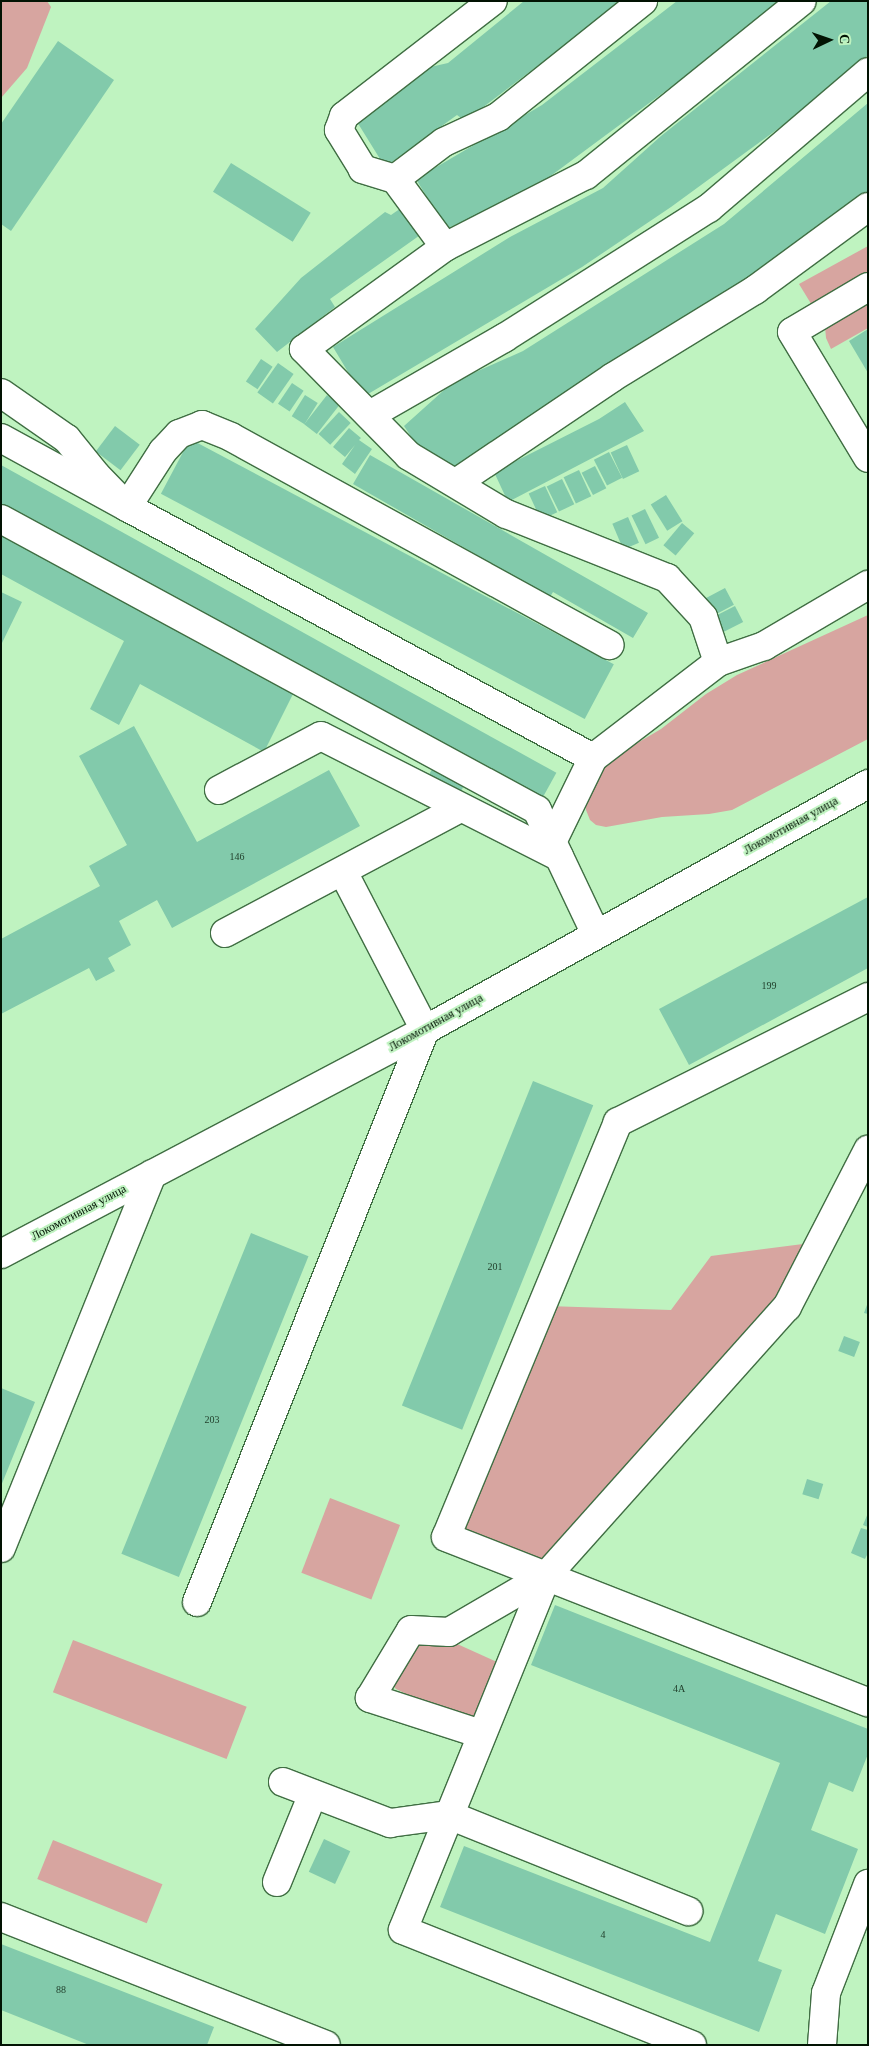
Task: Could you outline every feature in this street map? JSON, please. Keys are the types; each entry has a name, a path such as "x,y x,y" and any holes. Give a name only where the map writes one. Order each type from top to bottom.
{"main road":[{"path":"446,247 394,179 363,169 339,130 344,116 494,1"},
{"path":"394,179 444,142 498,117 643,1"},
{"path":"718,662 703,617 667,578 506,514 409,456 304,349 446,247 586,175 802,1"},
{"path":"370,416 504,338 709,208 868,72"},
{"path":"456,483 613,377 755,290 868,207"},
{"path":"868,287 792,332 868,458"},
{"path":"1,394 67,439 96,476 127,507"},
{"path":"127,507 163,451 179,434 202,425 231,437 610,645"},
{"path":"1,438 593,758"},
{"path":"1,519 537,810 596,934"},
{"path":"556,849 593,758 718,662 764,646 868,585"},
{"path":"219,790 322,736 460,808 556,849"},
{"name":"Локомотивная улица","path":"1,1254 425,1030 868,784"},
{"path":"225,933 343,872 460,808"},
{"path":"197,1602 425,1030 343,872"},
{"path":"868,997 618,1122 446,1537 868,1702"},
{"path":"482,1734 370,1698 411,1630 449,1632 547,1575 787,1307 868,1150"},
{"path":"1,1548 152,1174"},
{"path":"547,1575 448,1815 403,1930 692,2045"},
{"path":"283,1782 390,1823 448,1815 688,1911"},
{"path":"277,1882 313,1794"},
{"path":"822,2045 826,1993 868,1884"},
{"path":"1,1917 326,2045"}],"shaded area":[{"path":"1,1 47,1 51,7 27,68 1,98"},
{"path":"868,246 868,274 813,307 799,284"},
{"path":"868,298 868,328 831,349 826,338 825,327"},
{"path":"868,615 868,739 732,810 709,814 662,817 606,827 596,825 590,820 585,800 607,761 661,729 706,694 737,675"},
{"path":"803,1244 774,1306 547,1562 455,1531 547,1306 671,1310 711,1256"},
{"path":"330,1498 400,1525 371,1600 301,1573"},
{"path":"73,1640 247,1707 227,1759 53,1692"},
{"path":"408,1642 455,1643 497,1662 477,1717 473,1719 433,1707 396,1689 391,1683"},
{"path":"53,1840 162,1884 147,1923 37,1879"}],"building":[{"path":"524,1 623,1 465,121 457,115 385,167 354,117 417,70 448,63"},
{"path":"677,1 782,1 729,44 533,189 446,229 416,179 542,105"},
{"path":"831,1 868,1 868,55 794,117 671,207 582,267 363,397 333,347 510,237 603,188 661,136"},
{"path":"58,41 114,80 11,231 1,224 1,124"},
{"path":"868,103 868,191 733,290 451,468 422,453 404,426 453,382 523,351 724,224"},
{"path":"231,163 311,213 293,242 213,192"},
{"path":"404,206 423,233 330,299 335,307 277,352 255,329 301,278 385,212 391,215"},
{"path":"868,329 868,373 849,341"},
{"path":"261,359 273,367 258,389 246,381"},
{"path":"278,363 294,374 273,403 257,392"},
{"path":"292,383 304,391 290,412 278,404"},
{"path":"305,395 318,403 304,424 292,416"},
{"path":"327,395 340,405 317,434 304,424"},
{"path":"625,402 644,431 508,502 494,472 599,419"},
{"path":"339,412 351,423 330,445 319,434"},
{"path":"115,426 140,445 120,470 96,452"},
{"path":"349,428 361,438 359,440 372,449 355,474 342,464 355,445 345,457 333,447"},
{"path":"190,439 614,664 585,719 161,494"},
{"path":"627,445 639,471 623,479 611,453"},
{"path":"609,452 622,478 607,486 594,460"},
{"path":"370,455 648,613 633,638 553,592 550,597 353,484"},
{"path":"1,465 556,773 537,807 1,510"},
{"path":"595,466 606,488 593,495 582,473"},
{"path":"579,470 591,496 576,503 564,477"},
{"path":"562,479 574,504 559,512 547,486"},
{"path":"545,486 557,512 541,520 529,494"},
{"path":"666,495 682,521 667,531 651,505"},
{"path":"645,509 659,538 646,544 632,516"},
{"path":"628,517 639,543 623,549 612,524"},
{"path":"682,523 694,533 676,555 663,545"},
{"path":"1,535 293,694 264,752 140,684 119,725 90,709 124,641 1,574"},
{"path":"725,588 734,605 707,619 698,603"},
{"path":"1,592 22,602 1,645"},
{"path":"735,606 743,622 716,636 707,620"},
{"path":"134,726 197,842 329,770 360,826 172,928 157,900 119,921 131,945 108,958 115,971 96,981 89,968 1,1014 1,939 100,886 89,866 127,845 79,756"},
{"path":"432,769 464,785 458,797 426,781"},
{"path":"868,897 868,968 689,1065 659,1009"},
{"path":"533,1081 593,1105 462,1430 402,1406"},
{"path":"251,1233 308,1256 179,1577 121,1554"},
{"path":"868,1302 868,1314 864,1313"},
{"path":"844,1336 860,1342 854,1357 838,1351"},
{"path":"1,1388 35,1402 1,1486"},
{"path":"807,1479 823,1484 819,1499 802,1494"},
{"path":"868,1513 868,1527 863,1525"},
{"path":"861,1528 868,1530 868,1553 865,1559 851,1553"},
{"path":"555,1605 868,1729 868,1754 853,1792 829,1782 811,1830 858,1849 825,1934 776,1914 758,1961 782,1970 759,2032 440,1907 464,1846 710,1942 780,1763 531,1665"},
{"path":"324,1839 350,1851 335,1884 309,1872"},
{"path":"1,1944 214,2027 207,2045 89,2045 1,2010"}]}
